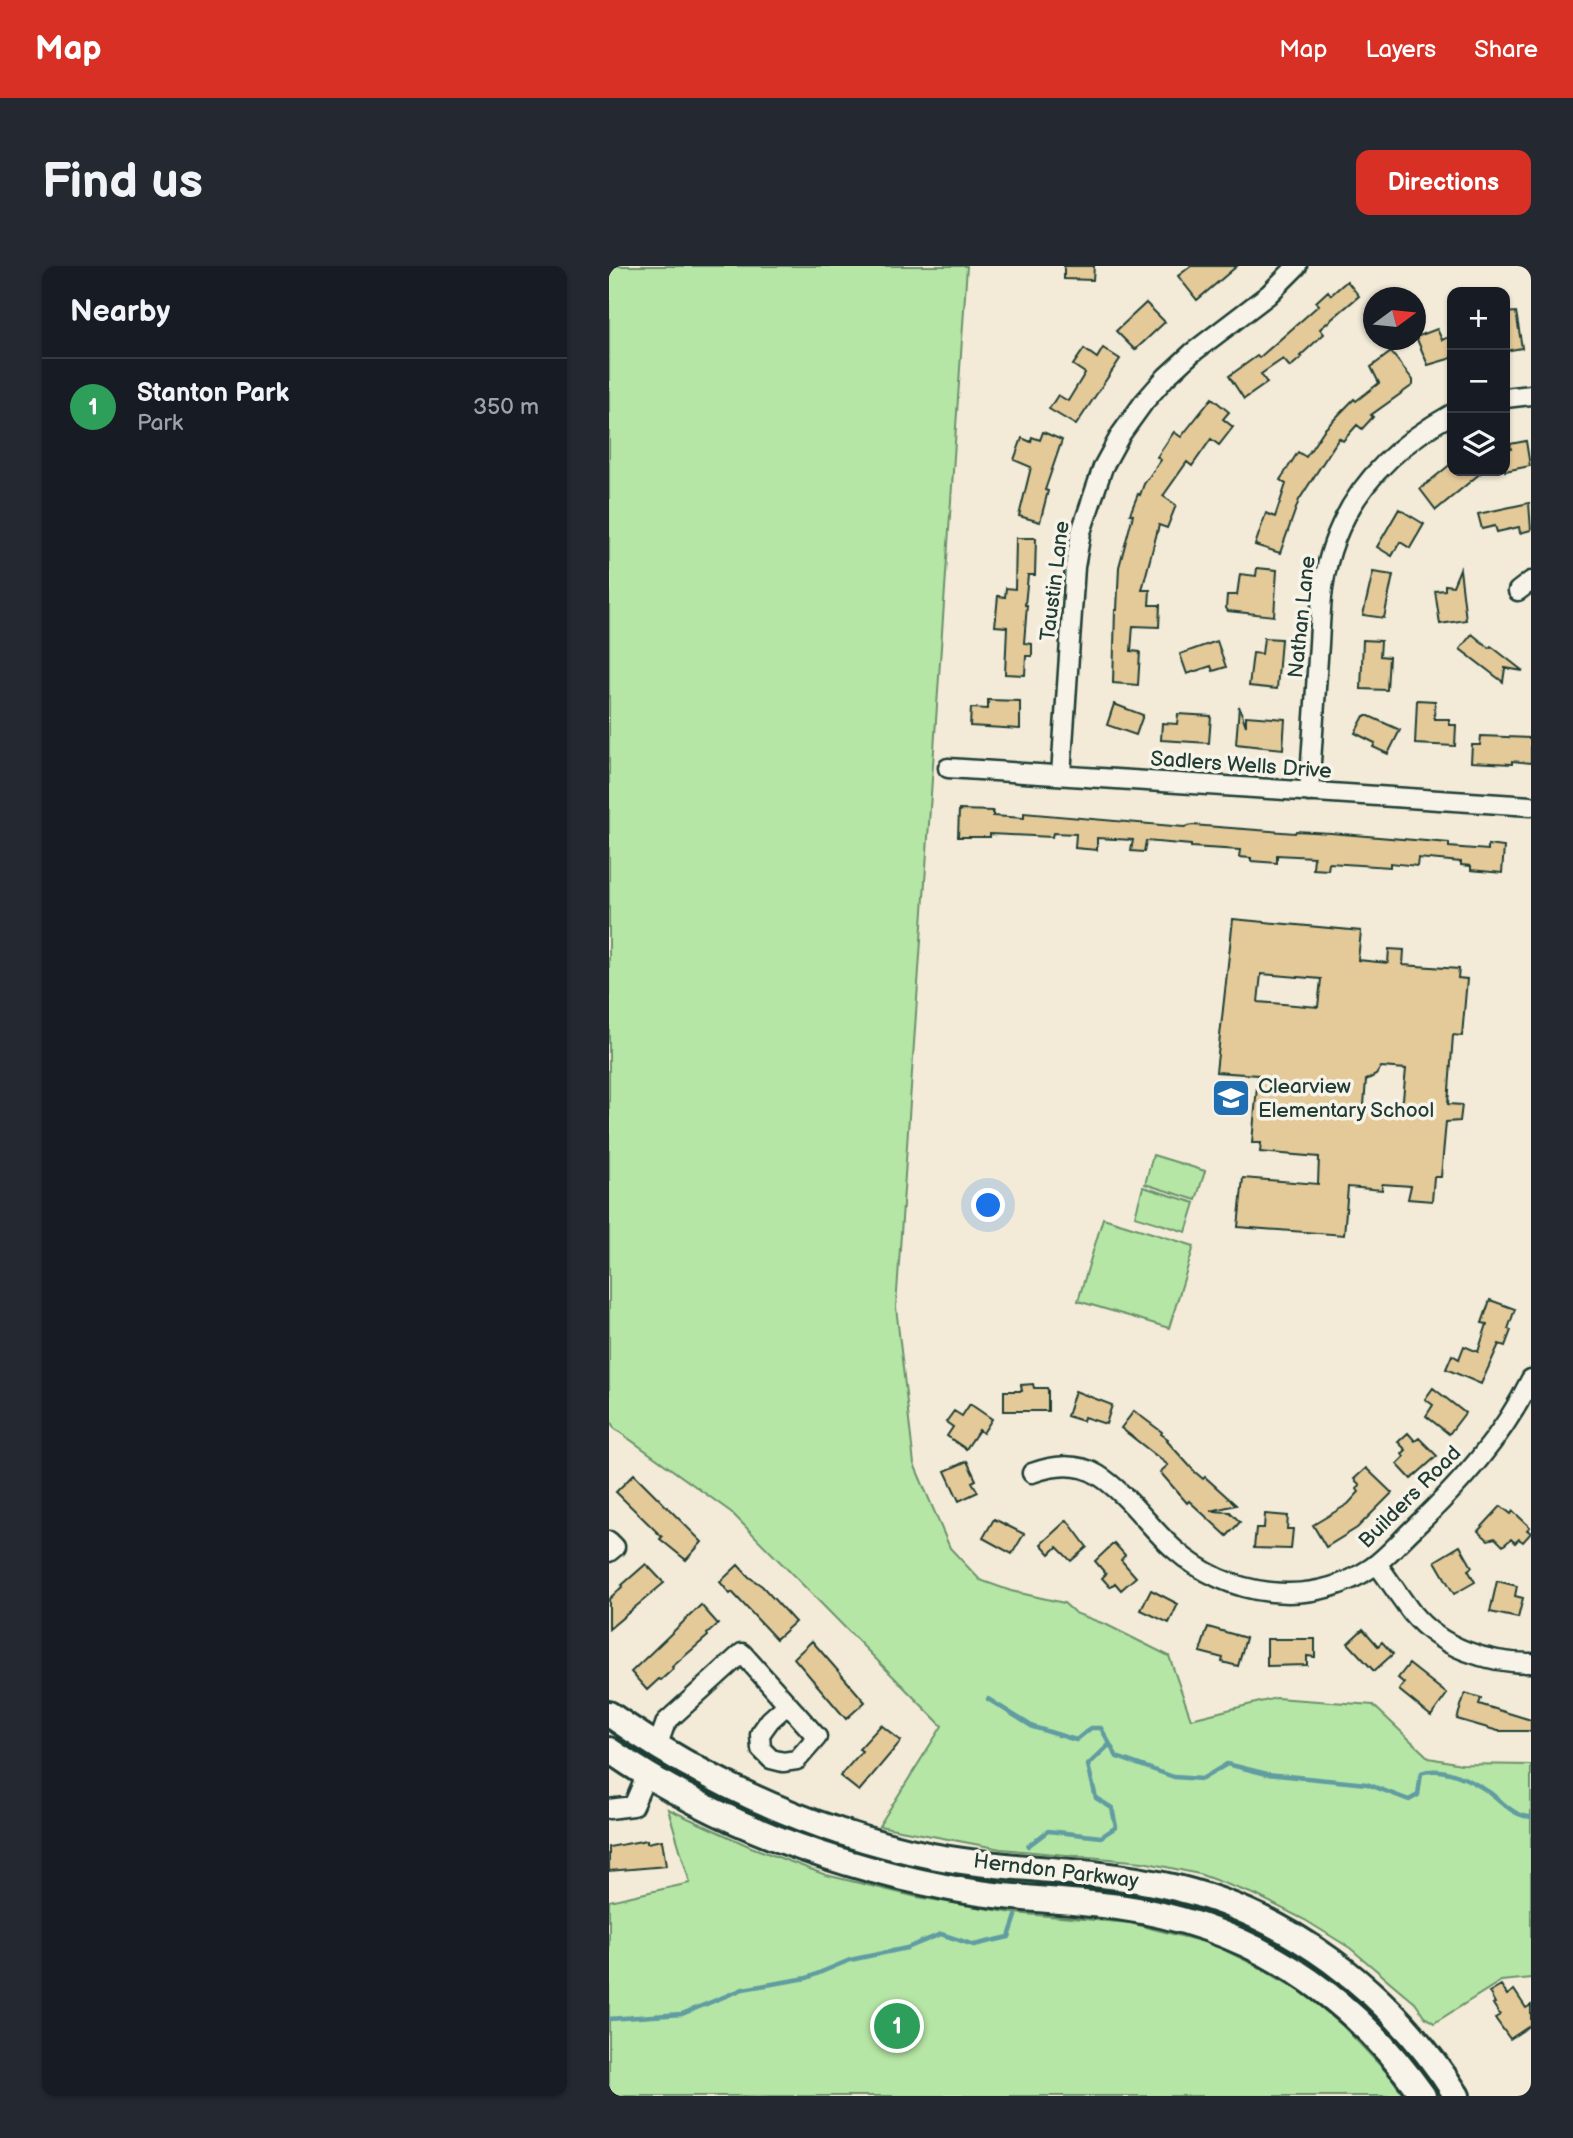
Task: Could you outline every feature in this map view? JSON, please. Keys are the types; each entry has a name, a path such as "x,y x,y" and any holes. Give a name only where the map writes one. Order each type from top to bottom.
{"main road":[{"name":"Herndon Parkway","path":"609,1714 657,1747 715,1780 768,1805 876,1842 961,1860 1108,1876 1169,1886 1221,1902 1275,1926 1324,1955 1392,2013 1431,2057 1457,2096"},
{"name":"Herndon Parkway","path":"609,1750 647,1774 745,1826 863,1868 948,1888 1095,1904 1161,1916 1235,1938 1268,1954 1334,1997 1379,2040 1423,2096"},
{"path":"1161,1916 1169,1886"}],"street":[{"name":"Taustin Lane","path":"1061,775 1075,567 1084,522 1103,467 1143,402 1166,377 1192,353 1268,295 1297,266"},
{"path":"1510,397 1531,395"},
{"name":"Nathan Lane","path":"1309,792 1323,588 1334,542 1360,492 1383,464 1404,444 1447,417"},
{"name":"Sadlers Wells Drive","path":"948,768 1531,806"},
{"name":"Builders Road","path":"1032,1473 1047,1467 1064,1466 1081,1468 1098,1475 1189,1561 1212,1576 1251,1590 1297,1593 1322,1589 1377,1564 1458,1486 1526,1400 1531,1379"},
{"path":"609,1541 615,1547 609,1552"},
{"path":"1377,1564 1414,1615 1433,1632 1474,1655 1500,1661 1531,1663"},
{"path":"657,1747 666,1722 742,1653 787,1704"},
{"path":"609,1809 633,1806 647,1774"}],"green space":[{"path":"609,266 967,266 896,1307 914,1464 950,1548 980,1580 1011,1591 1064,1603 1075,1613 1107,1625 1169,1656 1191,1719 1276,1698 1373,1705 1429,1758 1461,1764 1531,1765 1531,1978 1501,1981 1434,2023 1425,2017 1415,2003 1350,1948 1305,1920 1256,1895 1199,1874 1143,1862 1001,1849 879,1826 942,1726 731,1512 614,1428 609,1418"},
{"path":"1153,1155 1205,1171 1196,1200 1145,1184"},
{"path":"1143,1187 1195,1203 1186,1232 1135,1216"},
{"path":"1103,1218 1194,1246 1169,1328 1078,1301"},
{"path":"668,1809 751,1847 826,1875 917,1897 1013,1913 1130,1923 1212,1944 1304,1993 1343,2026 1391,2077 1404,2096 609,2096 609,1901 690,1883"}],"building":[{"path":"1064,266 1094,266 1093,280 1064,279"},
{"path":"1191,266 1237,266 1197,300 1178,276"},
{"path":"1347,281 1359,296 1320,329 1324,334 1300,356 1302,357 1290,367 1283,359 1261,374 1267,383 1244,399 1229,376 1257,356 1259,358 1319,305 1316,302 1328,291 1331,295"},
{"path":"1146,303 1165,322 1135,350 1116,331"},
{"path":"1516,312 1522,348 1510,350 1510,350 1510,313"},
{"path":"1437,329 1442,340 1447,338 1447,359 1428,365 1422,350 1426,350 1426,333"},
{"path":"1103,348 1120,359 1076,425 1049,409 1058,395 1068,401 1085,373 1073,365 1084,349 1097,358"},
{"path":"1391,352 1413,380 1413,385 1371,415 1373,417 1362,429 1357,425 1343,441 1339,438 1299,500 1280,553 1255,545 1266,513 1275,517 1286,484 1280,480 1298,452 1306,457 1324,430 1354,399 1356,401 1379,383 1371,367"},
{"path":"1212,398 1229,412 1223,419 1233,427 1219,445 1211,439 1192,466 1187,462 1163,496 1176,505 1167,528 1159,525 1142,590 1150,590 1149,605 1160,605 1159,627 1133,626 1131,651 1140,652 1138,685 1113,683 1119,567 1133,515 1130,514 1138,494 1140,495 1144,484 1161,460 1157,457 1174,432 1181,437"},
{"path":"1043,432 1062,440 1045,490 1048,491 1040,522 1019,516 1031,467 1014,460 1022,438 1031,442 1032,437 1040,440"},
{"path":"1526,441 1530,466 1510,470 1510,444"},
{"path":"1447,467 1447,476 1477,476 1436,510 1420,489"},
{"path":"1529,503 1531,530 1520,533 1519,527 1497,532 1495,526 1482,529 1478,514"},
{"path":"1399,509 1424,524 1410,548 1400,542 1392,556 1377,547"},
{"path":"1016,538 1036,538 1035,575 1028,575 1025,605 1024,643 1032,644 1032,656 1026,656 1025,675 1005,674 1007,627 995,626 998,596 1005,597 1006,588 1015,589"},
{"path":"1257,568 1277,570 1274,616 1228,611 1227,595 1237,595 1240,574 1256,576"},
{"path":"1460,569 1466,620 1440,624 1435,591 1445,590 1445,585 1453,586"},
{"path":"1373,572 1393,575 1384,618 1363,615"},
{"path":"1472,634 1523,671 1505,668 1503,682 1460,649"},
{"path":"1264,638 1281,639 1277,689 1249,686 1253,653 1262,654"},
{"path":"1363,640 1381,641 1380,656 1389,657 1387,690 1361,689"},
{"path":"1217,641 1226,667 1213,671 1211,666 1187,674 1180,654"},
{"path":"988,700 1020,701 1020,729 970,726 971,708 988,709"},
{"path":"1417,700 1435,701 1434,719 1449,719 1449,725 1456,725 1455,746 1415,744"},
{"path":"1114,704 1143,715 1136,735 1107,725"},
{"path":"1239,706 1246,726 1246,716 1285,719 1283,749 1236,744"},
{"path":"1178,714 1211,716 1209,743 1161,740 1162,723 1177,724"},
{"path":"1364,716 1400,730 1388,754 1373,747 1375,743 1355,733"},
{"path":"1481,736 1531,738 1531,763 1471,762 1472,745 1480,745"},
{"path":"959,810 993,811 993,816 1024,818 1024,813 1184,827 1192,825 1331,833 1449,843 1449,847 1488,850 1488,845 1504,847 1502,873 1471,870 1471,866 1461,865 1461,862 1418,858 1417,866 1329,863 1328,870 1313,869 1314,857 1277,855 1277,863 1251,861 1251,858 1239,857 1240,850 1146,841 1144,852 1131,851 1133,840 1097,838 1097,850 1075,848 1076,834 1053,833 1052,837 990,834 990,837 958,837"},
{"path":"1233,919 1361,931 1358,960 1388,963 1389,949 1404,950 1403,965 1459,969 1458,978 1467,979 1462,1036 1453,1035 1448,1104 1462,1105 1460,1121 1446,1122 1441,1177 1434,1177 1432,1201 1408,1199 1411,1186 1382,1184 1382,1190 1348,1187 1344,1235 1238,1227 1243,1178 1318,1184 1319,1157 1260,1152 1261,1143 1252,1143 1258,1075 1216,1072","holes":["1261,974 1321,979 1318,1007 1258,1002","1381,1067 1406,1069 1403,1099 1394,1107 1364,1105 1366,1080 1376,1075"]},
{"path":"1490,1300 1515,1309 1505,1346 1499,1344 1481,1384 1446,1369 1452,1355 1459,1359 1464,1346 1478,1352 1487,1324 1482,1323"},
{"path":"1033,1384 1034,1388 1047,1388 1048,1411 1004,1411 1004,1391 1022,1391 1021,1385"},
{"path":"1433,1388 1465,1413 1449,1434 1426,1416 1433,1405 1425,1399"},
{"path":"1075,1391 1112,1405 1106,1424 1084,1417 1083,1421 1067,1416"},
{"path":"970,1404 992,1419 983,1433 979,1430 966,1449 947,1436 953,1427 946,1422 954,1411 962,1416"},
{"path":"1134,1411 1162,1432 1195,1472 1203,1479 1205,1477 1236,1505 1211,1511 1230,1512 1240,1522 1227,1536 1189,1501 1187,1503 1160,1472 1168,1465 1121,1428"},
{"path":"1408,1433 1415,1441 1419,1438 1437,1456 1411,1479 1397,1464 1404,1457 1402,1454 1406,1450 1398,1442"},
{"path":"967,1461 976,1480 972,1482 978,1492 959,1501 945,1471"},
{"path":"1366,1468 1392,1493 1357,1528 1326,1547 1313,1525 1348,1504 1359,1492 1357,1489 1360,1485 1354,1479"},
{"path":"634,1474 702,1542 686,1560 660,1539 662,1537 616,1492"},
{"path":"1501,1506 1511,1514 1513,1511 1530,1527 1527,1530 1531,1533 1523,1542 1519,1539 1515,1543 1511,1539 1503,1546 1495,1538 1488,1540 1478,1531"},
{"path":"1265,1514 1288,1516 1287,1529 1293,1529 1291,1549 1254,1548 1256,1528 1264,1528"},
{"path":"994,1519 1024,1534 1012,1554 983,1538"},
{"path":"1067,1520 1087,1547 1071,1561 1057,1547 1050,1554 1041,1544"},
{"path":"1114,1543 1125,1555 1121,1560 1136,1577 1121,1590 1115,1583 1110,1587 1102,1578 1106,1574 1095,1561"},
{"path":"1460,1546 1472,1567 1468,1570 1475,1582 1454,1594 1435,1561"},
{"path":"646,1564 664,1583 609,1629 609,1599"},
{"path":"738,1565 762,1586 795,1622 776,1639 720,1582"},
{"path":"1497,1581 1517,1586 1515,1596 1523,1598 1518,1618 1490,1612"},
{"path":"1151,1590 1178,1604 1169,1623 1141,1610"},
{"path":"701,1605 718,1624 672,1667 673,1669 647,1690 631,1672"},
{"path":"1208,1627 1246,1638 1238,1666 1222,1662 1223,1658 1200,1652"},
{"path":"1363,1629 1378,1646 1382,1642 1393,1654 1374,1671 1348,1643"},
{"path":"1267,1639 1315,1639 1315,1657 1307,1656 1307,1665 1267,1666"},
{"path":"812,1641 865,1702 846,1719 794,1658"},
{"path":"1409,1664 1447,1694 1431,1716 1399,1690 1404,1683 1398,1678"},
{"path":"1465,1693 1481,1698 1479,1704 1531,1720 1531,1731 1498,1731 1457,1719"},
{"path":"881,1725 901,1741 859,1791 840,1776 862,1751 859,1749"},
{"path":"647,1840 647,1843 662,1840 666,1866 609,1871 609,1847"},
{"path":"1501,1985 1507,1995 1514,1990 1526,2008 1531,2005 1531,2025 1510,2039 1495,2018 1500,2015 1489,1992"}],"waterway":[{"path":"988,1699 1033,1727 1076,1740 1091,1728 1101,1728 1117,1757 1174,1777 1202,1779 1227,1764 1267,1774 1367,1784 1409,1800 1418,1795 1421,1773 1447,1772 1474,1783 1513,1811 1531,1817"},
{"path":"1028,1846 1048,1831 1101,1837 1116,1827 1112,1808 1096,1798 1088,1765 1110,1744"},
{"path":"609,2019 682,2014 743,1989 807,1978 850,1960 907,1948 941,1934 974,1945 1009,1937 1016,1916"}],"place":[{"name":"Clearview Elementary School","path":"1231,1098"},
{"name":"Stanton Park","path":"897,2026"}]}
